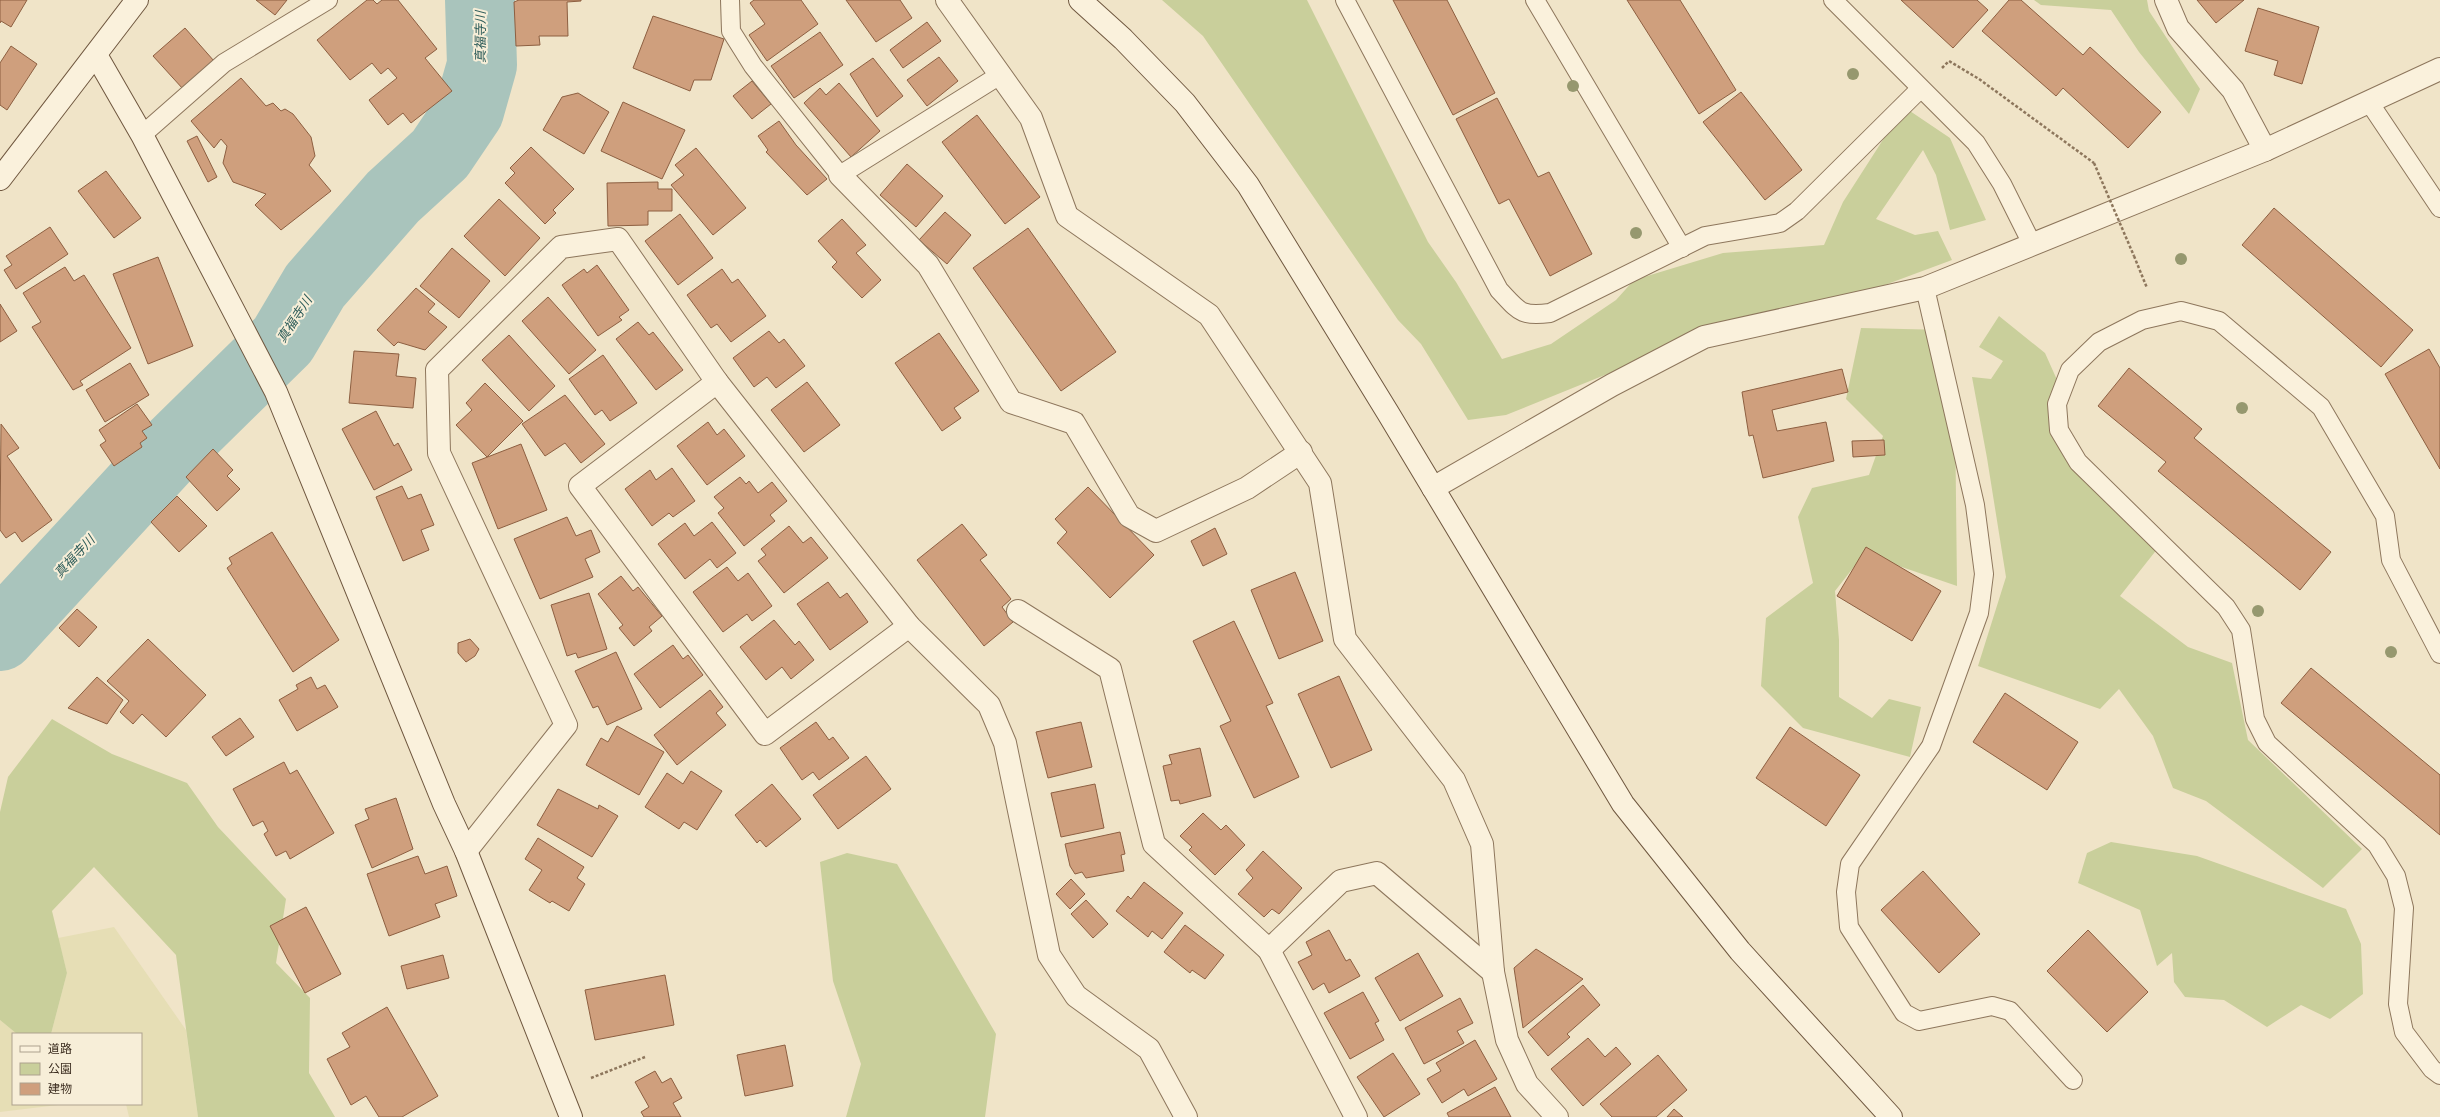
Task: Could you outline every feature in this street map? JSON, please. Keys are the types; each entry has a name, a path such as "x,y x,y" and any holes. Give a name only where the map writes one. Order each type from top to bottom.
{"street":[{"path":"0,179 137,0"},
{"path":"947,0 1031,118 1066,216 1209,315 1301,452 1320,483 1345,639 1454,780 1482,844 1493,972 1507,1040 1527,1084 1557,1117"},
{"path":"1080,0 1124,39 1185,103 1248,185 1433,488 1623,804 1740,951 1891,1117"},
{"path":"2166,0 2178,28 2233,90 2266,150"},
{"path":"96,55 142,136 276,392 444,804 466,851 571,1117"},
{"path":"1433,488 1612,385 1704,337 1925,288 2266,150 2440,69"},
{"path":"840,175 928,265 1011,402 1074,423 1129,516 1156,531 1247,488 1301,452"},
{"path":"466,851 566,725 439,453 437,370 561,247 618,239 717,382 909,626 989,705 1004,743 1049,954 1076,996 1149,1049 1186,1117"},
{"path":"717,382 580,486 765,734 909,626"},
{"path":"1018,611 1110,669 1154,844 1269,950 1356,1117"},
{"path":"1269,950 1341,881 1376,873 1493,972"}],"lane":[{"path":"142,136 224,63 328,0"},
{"path":"730,0 731,31 738,43 753,66 840,175 1000,75"},
{"path":"1345,0 1499,290 1516,308 1530,316 1550,313 1705,236 1780,223 1797,212 1920,89"},
{"path":"1535,0 1682,248"},
{"path":"1833,0 1976,144 2002,184 2032,244"},
{"path":"2369,102 2440,208"},
{"path":"1925,288 1975,505 1984,574 1979,612 1931,746 1850,864 1846,892 1850,927 1904,1013 1919,1022 1992,1006 2010,1011 2073,1080"},
{"path":"2440,654 2391,560 2384,516 2321,408 2219,321 2181,312 2142,320 2099,342 2070,370 2057,404 2059,430 2078,462 2226,607 2241,630 2256,719 2267,743 2378,846 2396,876 2404,908 2398,1004 2404,1032 2432,1069 2440,1075"}],"path":[{"path":"1920,89 1949,61 1979,79 2094,163 2134,256"},
{"path":"560,1090 645,1057"}],"shaded area":[{"path":"114,927 186,1030 198,1117 129,1117 126,1105 142,1105 142,1033 51,1033 67,973 58,938"},
{"path":"0,1020 16,1033 12,1033 12,1105 58,1105 0,1112"}],"green space":[{"path":"1162,0 1307,0 1428,242 1456,282 1502,359 1551,344 1616,300 1634,280 1723,253 1824,245 1843,202 1904,107 1950,138 1986,220 1950,230 1936,175 1923,150 1876,219 1915,235 1938,231 1952,260 1874,289 1664,351 1506,415 1468,420 1421,344 1398,320 1203,36"},
{"path":"2034,0 2147,0 2149,11 2200,89 2189,114 2139,52 2111,10 2041,5"},
{"path":"1999,316 2045,353 2062,391 2062,435 2158,548 2120,596 2188,647 2232,663 2248,740 2362,849 2323,888 2206,801 2173,788 2153,736 2119,689 2100,709 1978,666 2006,577 1987,458 1972,377 1991,379 2003,361 1979,347"},
{"path":"1861,328 1946,330 1955,411 1957,586 1864,554 1835,591 1839,640 1839,697 1872,718 1889,699 1921,707 1910,757 1803,728 1761,686 1766,618 1813,583 1798,517 1812,488 1869,475 1883,436 1846,399"},
{"path":"52,719 112,754 187,783 218,827 286,899 276,963 310,998 309,1073 335,1117 198,1117 176,955 94,867 52,911 67,973 51,1033 16,1033 0,1020 0,812 8,777"},
{"path":"2111,842 2197,856 2346,909 2361,944 2363,994 2330,1019 2301,1005 2267,1027 2224,1000 2185,997 2174,982 2172,953 2157,966 2140,910 2078,883 2087,853"},
{"path":"847,853 897,864 996,1034 985,1117 846,1117 861,1064 833,981 820,862"}],"building":[{"path":"0,0 27,0 11,27 1,21 0,23"},
{"path":"256,0 287,0 275,15"},
{"path":"367,0 373,0 377,4 382,0 398,0 437,49 425,58 452,91 411,123 403,113 388,125 369,100 397,78 388,68 381,74 372,63 350,80 317,40"},
{"path":"519,0 581,1 567,2 568,36 539,36 540,45 516,46 514,2"},
{"path":"754,0 801,0 818,24 767,61 749,35 765,24 750,3"},
{"path":"846,0 900,0 912,18 876,42"},
{"path":"1393,0 1447,0 1495,93 1453,115"},
{"path":"1627,0 1680,0 1736,90 1699,114"},
{"path":"1901,0 1977,0 1988,10 1953,48"},
{"path":"2009,0 2021,0 2083,55 2090,47 2161,112 2128,148 2063,88 2056,96 1982,31"},
{"path":"2197,0 2244,0 2216,23"},
{"path":"2258,8 2319,27 2302,84 2274,75 2278,61 2245,51"},
{"path":"653,16 724,39 711,80 694,80 690,91 633,68"},
{"path":"927,22 941,41 903,68 890,50"},
{"path":"185,28 214,61 183,89 153,56"},
{"path":"820,32 843,65 794,98 771,66"},
{"path":"11,46 37,64 7,110 0,105 0,63"},
{"path":"939,57 958,81 927,106 907,80"},
{"path":"873,58 903,96 877,117 850,74"},
{"path":"241,78 266,106 273,103 281,111 285,109 293,114 311,137 315,156 309,165 331,191 281,230 255,205 266,194 233,182 223,163 227,146 221,139 214,148 191,121"},
{"path":"752,81 771,104 752,119 733,96"},
{"path":"839,83 880,131 851,157 804,103 820,88 826,95"},
{"path":"1741,92 1802,170 1765,200 1703,122"},
{"path":"578,93 609,112 584,154 543,130 562,97"},
{"path":"1497,98 1538,177 1549,172 1592,254 1550,276 1509,199 1499,204 1456,119"},
{"path":"623,102 685,130 662,179 601,151"},
{"path":"977,115 1040,197 1005,224 942,142"},
{"path":"779,121 796,145 827,179 807,195 766,152 768,150 758,136"},
{"path":"197,136 217,177 208,182 187,141"},
{"path":"531,147 574,189 553,210 556,213 545,224 505,183 515,173 510,168"},
{"path":"696,148 746,208 713,235 671,185 684,175 675,165"},
{"path":"907,164 943,196 916,227 880,195"},
{"path":"106,171 141,218 114,238 78,191"},
{"path":"658,182 658,189 672,189 672,211 648,211 648,225 608,226 607,183"},
{"path":"499,199 540,238 505,276 464,236"},
{"path":"2274,208 2413,330 2381,367 2242,245"},
{"path":"945,212 971,235 947,264 919,240"},
{"path":"680,214 713,258 678,285 645,241"},
{"path":"842,219 866,245 856,253 881,280 862,298 832,267 837,262 818,241"},
{"path":"50,227 68,254 16,289 4,270 12,265 6,256"},
{"path":"1028,228 1116,352 1061,391 973,268"},
{"path":"452,248 490,281 459,318 420,286"},
{"path":"158,257 193,346 148,364 113,274"},
{"path":"597,265 629,310 619,317 622,320 598,336 562,285 584,269 587,273"},
{"path":"65,267 74,281 84,275 131,348 80,381 83,385 73,390 32,327 41,322 23,293"},
{"path":"722,269 732,283 738,279 766,316 731,342 717,324 711,328 687,295"},
{"path":"416,288 435,304 428,312 447,327 425,350 398,342 394,346 377,330"},
{"path":"548,297 596,350 569,374 522,321"},
{"path":"0,304 17,331 0,342"},
{"path":"638,322 649,335 653,332 683,370 656,390 616,339"},
{"path":"769,331 779,343 784,339 805,366 776,388 767,377 754,387 733,358"},
{"path":"939,333 979,391 954,408 961,418 942,431 895,363"},
{"path":"509,335 555,386 529,411 482,360"},
{"path":"2429,349 2440,368 2440,469 2385,374"},
{"path":"354,351 399,354 396,376 416,378 413,408 349,403"},
{"path":"603,355 637,403 610,421 602,410 595,415 569,379"},
{"path":"130,363 149,395 105,422 86,390"},
{"path":"2129,368 2202,429 2194,438 2331,552 2300,590 2158,471 2166,462 2098,406"},
{"path":"1842,369 1848,392 1772,410 1777,431 1826,422 1834,461 1763,478 1753,435 1749,436 1742,392"},
{"path":"807,382 840,425 804,452 771,410"},
{"path":"485,383 523,421 487,457 456,425 472,410 466,403"},
{"path":"565,395 605,444 581,463 565,443 545,456 522,424"},
{"path":"137,404 152,425 142,431 147,438 140,443 142,447 114,466 100,445 106,441 99,430"},
{"path":"376,411 394,446 398,443 412,470 374,490 342,429"},
{"path":"708,422 717,435 724,429 745,456 707,485 677,446"},
{"path":"1,424 19,448 7,456 52,520 22,542 15,532 6,538 0,530"},
{"path":"1884,440 1885,455 1853,457 1852,441"},
{"path":"521,444 547,510 498,529 472,463"},
{"path":"213,449 233,470 227,476 240,489 217,511 186,477"},
{"path":"672,468 695,501 673,517 669,513 652,526 625,489 650,470 656,480"},
{"path":"740,477 746,484 749,481 758,493 772,482 787,501 770,515 775,521 744,546 718,513 724,508 714,497"},
{"path":"402,486 408,499 421,494 434,525 421,530 429,550 403,561 376,497"},
{"path":"1088,487 1154,555 1110,598 1057,543 1067,532 1055,519"},
{"path":"177,496 207,526 179,552 151,522"},
{"path":"567,517 576,536 591,530 600,552 585,559 593,577 540,599 514,539"},
{"path":"712,522 736,553 717,568 710,559 685,579 658,544 685,523 694,536"},
{"path":"962,524 987,555 980,560 1011,599 1002,607 1013,622 984,646 917,560"},
{"path":"789,526 803,543 811,537 828,558 784,593 758,561 766,555 761,549"},
{"path":"1215,528 1227,554 1203,566 1191,541"},
{"path":"272,532 339,640 293,672 227,568 232,564 229,558"},
{"path":"1866,547 1941,591 1912,641 1837,596"},
{"path":"727,567 738,581 748,573 772,606 752,621 747,614 723,632 693,592"},
{"path":"1295,572 1323,641 1279,659 1251,590"},
{"path":"621,576 633,591 638,587 662,616 649,627 652,631 634,646 619,628 623,625 598,594"},
{"path":"828,582 840,598 847,593 868,622 830,650 797,604"},
{"path":"589,593 607,649 578,658 576,653 567,656 551,605"},
{"path":"77,609 97,627 79,647 59,628"},
{"path":"774,620 795,645 799,641 814,660 791,679 782,667 766,680 740,647"},
{"path":"1234,621 1273,703 1266,706 1299,777 1254,798 1220,726 1231,721 1193,641"},
{"path":"148,639 206,695 166,737 142,714 133,724 120,712 129,701 107,681"},
{"path":"470,639 479,649 475,656 466,662 458,653 458,643"},
{"path":"673,645 683,659 688,655 703,675 660,708 634,674"},
{"path":"616,652 642,709 607,725 598,706 593,708 575,671"},
{"path":"2311,668 2440,775 2440,835 2281,703"},
{"path":"1339,676 1372,750 1331,768 1298,694"},
{"path":"97,677 123,700 107,724 68,708"},
{"path":"311,677 317,689 325,685 338,707 297,731 279,700 298,689 296,685"},
{"path":"710,690 723,707 716,713 726,725 677,765 654,735"},
{"path":"2005,693 2078,742 2047,790 1973,742"},
{"path":"240,718 254,737 226,756 212,737"},
{"path":"816,722 829,740 833,737 849,758 819,780 813,772 802,780 780,748"},
{"path":"1081,722 1092,767 1048,778 1036,732"},
{"path":"617,726 664,752 639,795 586,765 601,738 608,742"},
{"path":"1790,727 1860,775 1826,826 1756,778"},
{"path":"1200,748 1211,796 1180,804 1179,800 1171,801 1163,766 1172,764 1169,755"},
{"path":"866,756 891,789 838,829 813,795"},
{"path":"284,762 290,774 297,770 334,833 290,859 286,851 276,856 264,834 268,831 263,821 253,826 233,789"},
{"path":"691,771 722,791 697,830 684,822 679,829 645,807 667,773 683,784"},
{"path":"772,784 801,819 766,847 760,840 757,843 735,815"},
{"path":"1095,784 1104,828 1061,837 1051,793"},
{"path":"558,789 598,809 599,805 618,816 592,857 537,825"},
{"path":"396,798 413,849 372,868 355,825 369,819 365,809"},
{"path":"1203,813 1221,830 1226,825 1245,845 1215,875 1189,850 1192,847 1180,836"},
{"path":"1120,832 1125,854 1121,855 1124,871 1086,878 1082,872 1075,874 1070,866 1065,844"},
{"path":"538,838 584,867 577,878 585,884 569,911 552,901 550,903 529,890 542,870 525,859"},
{"path":"1263,851 1302,888 1279,914 1272,909 1264,917 1238,894 1253,878 1246,870"},
{"path":"418,856 425,874 447,866 457,896 435,904 440,917 389,936 367,874"},
{"path":"1923,871 1980,934 1939,973 1881,910"},
{"path":"1071,879 1085,894 1070,909 1056,894"},
{"path":"1144,882 1183,913 1162,939 1152,931 1148,937 1116,911 1128,896 1131,899"},
{"path":"1086,900 1108,924 1093,938 1071,914"},
{"path":"306,907 341,974 305,993 270,926"},
{"path":"1185,925 1224,955 1205,979 1192,970 1190,973 1164,952"},
{"path":"1329,930 1346,961 1350,959 1360,976 1329,993 1324,983 1313,990 1298,962 1312,955 1306,942"},
{"path":"2088,930 2148,992 2107,1032 2047,971"},
{"path":"1536,949 1583,979 1523,1028 1514,968"},
{"path":"1418,953 1443,996 1400,1021 1375,978"},
{"path":"443,955 449,978 407,989 401,966"},
{"path":"665,975 674,1025 595,1040 585,990"},
{"path":"1583,985 1600,1005 1567,1034 1570,1037 1548,1056 1528,1032"},
{"path":"1363,992 1379,1021 1375,1023 1384,1040 1350,1059 1324,1013"},
{"path":"1460,998 1473,1023 1457,1031 1464,1043 1424,1064 1405,1028"},
{"path":"387,1007 438,1096 402,1117 379,1117 366,1096 351,1105 327,1059 350,1047 342,1033"},
{"path":"1588,1038 1605,1057 1616,1047 1631,1064 1583,1106 1551,1069"},
{"path":"1475,1040 1497,1079 1468,1096 1464,1089 1442,1103 1427,1079 1441,1071 1436,1063"},
{"path":"785,1045 793,1086 745,1096 737,1055"},
{"path":"1393,1053 1420,1094 1384,1117 1357,1077"},
{"path":"1658,1055 1687,1090 1656,1117 1612,1117 1600,1104"},
{"path":"655,1071 662,1083 671,1078 682,1098 673,1103 681,1117 644,1117 641,1112 649,1107 635,1082"},
{"path":"1495,1087 1511,1117 1449,1117 1447,1113"},
{"path":"1674,1109 1683,1117 1667,1117"}],"waterway":[{"name":"真福寺川","path":"0,636 173,448 283,340 315,286 393,197 440,154 469,111 482,65 480,0"}]}
